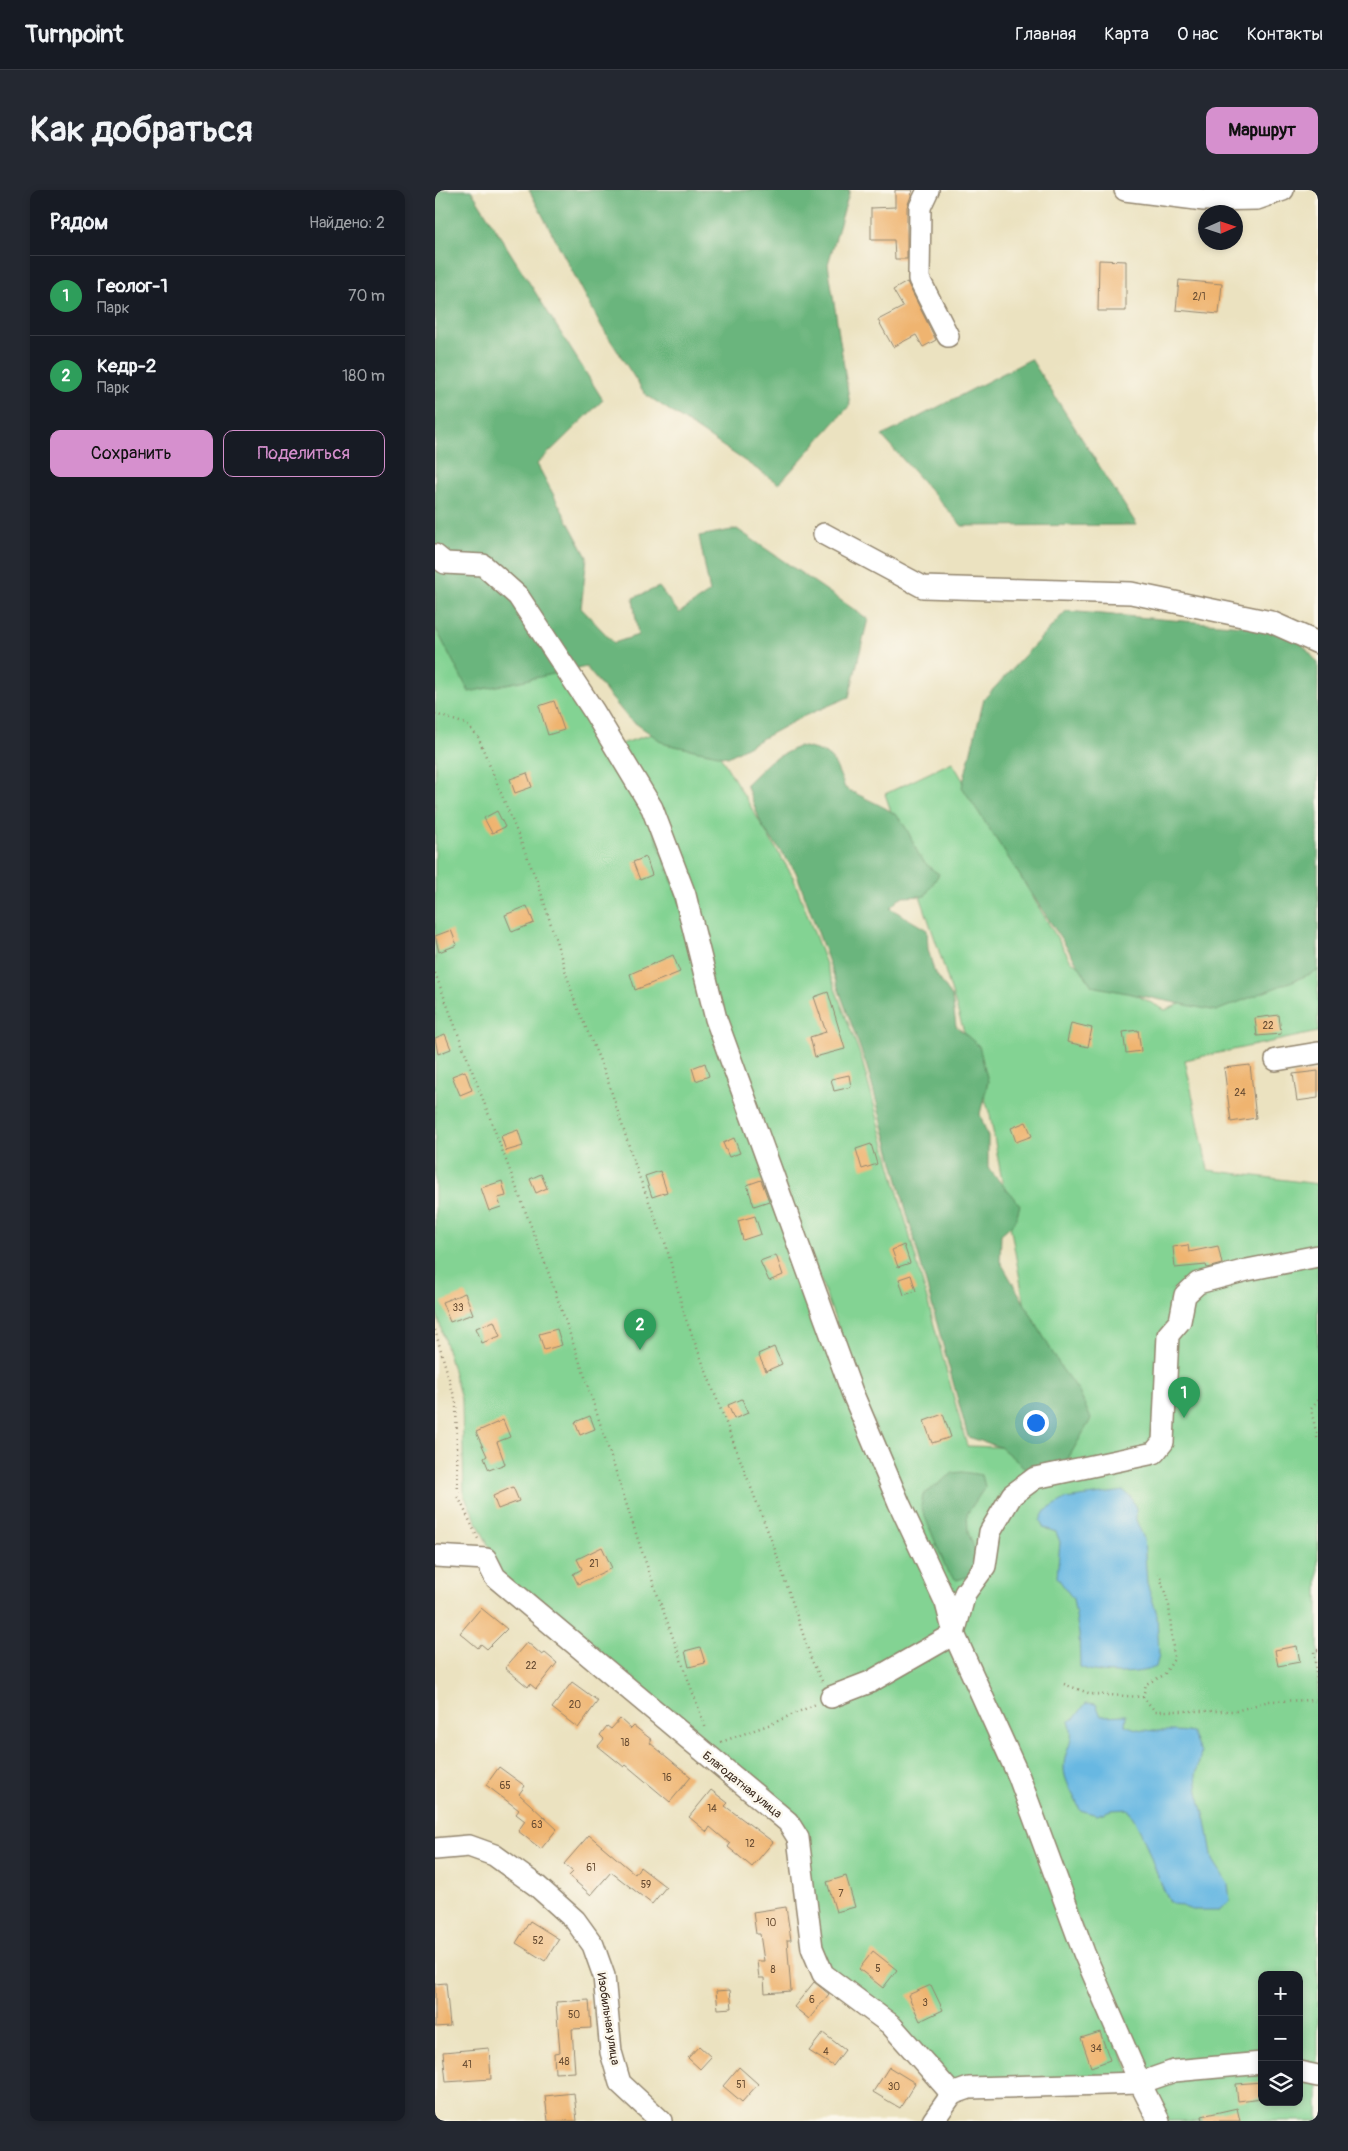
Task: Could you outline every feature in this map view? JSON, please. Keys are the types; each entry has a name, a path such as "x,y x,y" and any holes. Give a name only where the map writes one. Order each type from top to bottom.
{"street":[{"path":"928,190 920,207 919,279 947,336"},
{"path":"1125,190 1204,200 1257,199 1283,190"},
{"path":"824,534 923,587 1131,593 1271,622 1318,642"},
{"path":"435,555 445,562 483,565 517,596 593,710 653,808 685,895 716,1019 853,1392 899,1503 946,1603 954,1634 1019,1777 1084,1952 1140,2083 1159,2121"},
{"path":"1276,1060 1318,1053"},
{"path":"831,1697 870,1682 954,1634 965,1593 985,1566 990,1532 1012,1495 1035,1478 1154,1453 1163,1442 1168,1335 1180,1320 1185,1295 1198,1283 1247,1270 1318,1256"},
{"path":"435,1556 486,1559"},
{"name":"Благодатная улица","path":"486,1559 495,1577 708,1750 787,1822 799,1838 812,1948 823,1974 890,2024 952,2094"},
{"name":"Изобильная улица","path":"435,1849 469,1846 494,1855 537,1886 575,1920 593,1945 604,1976 611,2052 620,2082 661,2121"},
{"path":"933,2121 952,2094 969,2088 1140,2083 1174,2070 1258,2063"},
{"path":"1303,2073 1318,2076"}],"path":[{"path":"435,714 466,724 477,737 539,886 575,1002 606,1075 637,1171 666,1244 685,1317 774,1547 811,1661 831,1697 708,1750 585,1377 545,1262 435,973"},
{"path":"435,1330 456,1403 458,1496 486,1559"},
{"path":"1318,1400 1311,1409 1318,1440"},
{"path":"1143,1697 1145,1684 1164,1676 1174,1660 1169,1606 1159,1573"},
{"path":"1318,1650 1315,1651 1318,1693"},
{"path":"1064,1684 1091,1694 1143,1697 1155,1711 1236,1711 1269,1701 1318,1700"}],"green space":[{"path":"435,190 471,190 603,400 537,464 587,557 581,608 614,643 638,635 633,598 659,587 679,613 710,592 699,536 737,529 868,619 849,697 802,717 728,757 665,744 628,718 586,667 469,692 435,627"},
{"path":"529,190 850,190 828,264 850,405 779,484 645,394 602,327"},
{"path":"1031,359 1137,525 962,526 882,436"},
{"path":"435,579 513,596 648,810 895,1505 1131,2075 949,2082 829,1970 819,1946 803,1836 502,1574 464,1495 462,1402 435,1307"},
{"path":"1066,611 1290,630 1318,663 1318,971 1216,1011 1092,986 962,787 984,699"},
{"path":"698,719 793,877 861,1057 967,1446 1059,1449 1035,1362 990,1115 938,948 885,794 952,762 1071,961 1165,1010 1318,949 1318,1032 1185,1060 1208,1170 1318,1184 1318,2121 1163,2121 903,1502 621,744"},
{"path":"799,746 826,754 834,762 845,788 897,816 904,824 923,861 939,874 925,896 901,897 890,908 927,930 928,949 934,971 952,997 956,1026 979,1046 988,1081 980,1114 988,1137 988,1168 1020,1205 1015,1222 1001,1234 1000,1261 1062,1369 1079,1392 1091,1419 1062,1469 1030,1472 1000,1447 968,1437 867,1067 796,872 762,826 746,784 770,761"},
{"path":"962,1472 982,1475 985,1487 967,1514 968,1532 980,1563 973,1575 957,1580 948,1573 921,1507 923,1495 953,1473"}],"water":[{"path":"1124,1491 1131,1497 1136,1509 1136,1520 1144,1539 1147,1583 1157,1614 1159,1655 1156,1667 1148,1670 1129,1673 1107,1673 1080,1667 1079,1634 1073,1599 1057,1577 1060,1542 1056,1532 1044,1528 1040,1520 1045,1511 1065,1499"},
{"path":"1086,1703 1096,1704 1101,1716 1126,1715 1125,1725 1133,1728 1150,1731 1192,1733 1201,1753 1196,1775 1213,1860 1228,1884 1230,1901 1219,1910 1192,1910 1170,1902 1141,1833 1128,1809 1111,1810 1097,1815 1080,1810 1067,1783 1064,1766 1071,1740 1069,1721 1075,1718"}],"building":[{"path":"895,190 913,190 907,207 907,259 895,259 894,240 871,240 871,208 895,207"},
{"path":"1099,260 1126,261 1126,311 1098,311"},
{"path":"1179,280 1222,284 1219,314 1176,310"},
{"path":"907,282 936,340 923,347 916,335 893,347 878,320 903,307 893,290"},
{"path":"554,701 564,730 548,735 539,706"},
{"path":"527,773 532,787 515,793 510,779"},
{"path":"497,811 505,827 492,833 484,818"},
{"path":"646,857 652,875 640,880 633,862"},
{"path":"527,906 534,923 512,932 505,915"},
{"path":"451,930 457,945 439,952 435,936"},
{"path":"673,955 680,972 635,990 630,974"},
{"path":"828,992 845,1049 815,1057 810,1037 826,1032 814,997"},
{"path":"1279,1015 1281,1034 1257,1036 1255,1018"},
{"path":"1071,1023 1092,1028 1088,1047 1067,1042"},
{"path":"1138,1030 1141,1051 1126,1053 1123,1032"},
{"path":"445,1034 451,1049 438,1054 435,1038"},
{"path":"705,1063 709,1076 696,1081 692,1068"},
{"path":"1250,1065 1256,1118 1231,1122 1224,1068"},
{"path":"465,1071 472,1090 460,1095 452,1076"},
{"path":"1318,1071 1318,1098 1297,1101 1293,1074"},
{"path":"849,1075 851,1087 834,1091 831,1079"},
{"path":"1026,1122 1032,1136 1016,1142 1011,1128"},
{"path":"518,1130 523,1146 506,1151 501,1136"},
{"path":"734,1138 740,1153 729,1157 723,1143"},
{"path":"871,1144 877,1164 862,1169 856,1149"},
{"path":"660,1171 667,1192 652,1197 645,1176"},
{"path":"541,1174 547,1188 536,1193 530,1179"},
{"path":"761,1180 769,1201 754,1206 747,1185"},
{"path":"502,1181 506,1196 498,1198 501,1207 489,1211 481,1188"},
{"path":"755,1216 761,1234 743,1240 738,1221"},
{"path":"904,1245 910,1263 898,1267 892,1250"},
{"path":"1188,1245 1189,1252 1218,1246 1222,1264 1207,1268 1206,1265 1175,1268 1173,1247"},
{"path":"776,1255 783,1275 769,1281 760,1261"},
{"path":"911,1275 916,1291 904,1295 899,1279"},
{"path":"465,1293 473,1314 450,1322 442,1302"},
{"path":"494,1321 500,1336 482,1343 476,1328"},
{"path":"557,1329 562,1345 544,1350 539,1334"},
{"path":"774,1347 782,1364 766,1371 758,1354"},
{"path":"742,1399 748,1413 734,1419 728,1405"},
{"path":"943,1414 951,1437 932,1443 924,1421"},
{"path":"590,1416 595,1429 580,1435 575,1422"},
{"path":"503,1420 510,1437 497,1442 505,1464 489,1470 484,1458 487,1456 476,1432"},
{"path":"513,1487 519,1501 498,1509 493,1496"},
{"path":"602,1547 612,1568 578,1584 573,1574 582,1569 577,1559"},
{"path":"481,1608 507,1629 487,1649 481,1644 478,1648 460,1633"},
{"path":"527,1642 542,1655 545,1653 557,1663 536,1689 530,1684 528,1687 505,1668"},
{"path":"1297,1646 1300,1662 1278,1666 1275,1650"},
{"path":"700,1647 705,1663 689,1667 685,1651"},
{"path":"572,1682 598,1701 578,1728 552,1708"},
{"path":"620,1719 631,1729 634,1726 652,1740 650,1743 691,1777 670,1802 626,1765 624,1767 598,1746 604,1739 600,1735 607,1726 611,1729"},
{"path":"499,1767 525,1786 519,1794 557,1829 541,1849 518,1831 525,1821 516,1814 519,1810 486,1785"},
{"path":"711,1790 728,1803 725,1806 773,1842 752,1867 728,1847 730,1844 710,1827 707,1832 689,1817"},
{"path":"589,1835 635,1874 640,1867 666,1887 652,1904 611,1872 591,1895 569,1876 573,1872 564,1864"},
{"path":"846,1876 855,1907 836,1912 827,1882"},
{"path":"786,1907 791,1940 787,1940 791,1991 765,1993 764,1978 759,1978 757,1961 764,1961 760,1934 756,1934 753,1912"},
{"path":"530,1921 559,1939 545,1961 516,1943"},
{"path":"873,1951 897,1970 883,1988 859,1969"},
{"path":"814,1982 829,1994 809,2019 794,2007"},
{"path":"446,1983 450,2026 435,2027 435,1984"},
{"path":"931,1985 943,2010 920,2021 908,1995"},
{"path":"730,1990 732,2008 718,2009 716,1991"},
{"path":"589,2000 591,2028 572,2029 575,2072 555,2073 554,2053 560,2052 556,2002"},
{"path":"1100,2032 1110,2060 1091,2067 1081,2038"},
{"path":"823,2033 845,2050 833,2066 809,2051"},
{"path":"699,2046 711,2057 700,2069 688,2058"},
{"path":"489,2048 491,2079 446,2082 443,2052"},
{"path":"739,2067 758,2084 742,2102 723,2086"},
{"path":"889,2067 915,2083 900,2108 873,2092"},
{"path":"1258,2082 1258,2098 1238,2101 1236,2084"},
{"path":"574,2093 577,2121 548,2121 545,2096"},
{"path":"1237,2108 1240,2121 1203,2121 1202,2116"}],"place":[{"name":"Кедр-2","path":"640,1350"},
{"name":"Геолог-1","path":"1184,1418"}]}
